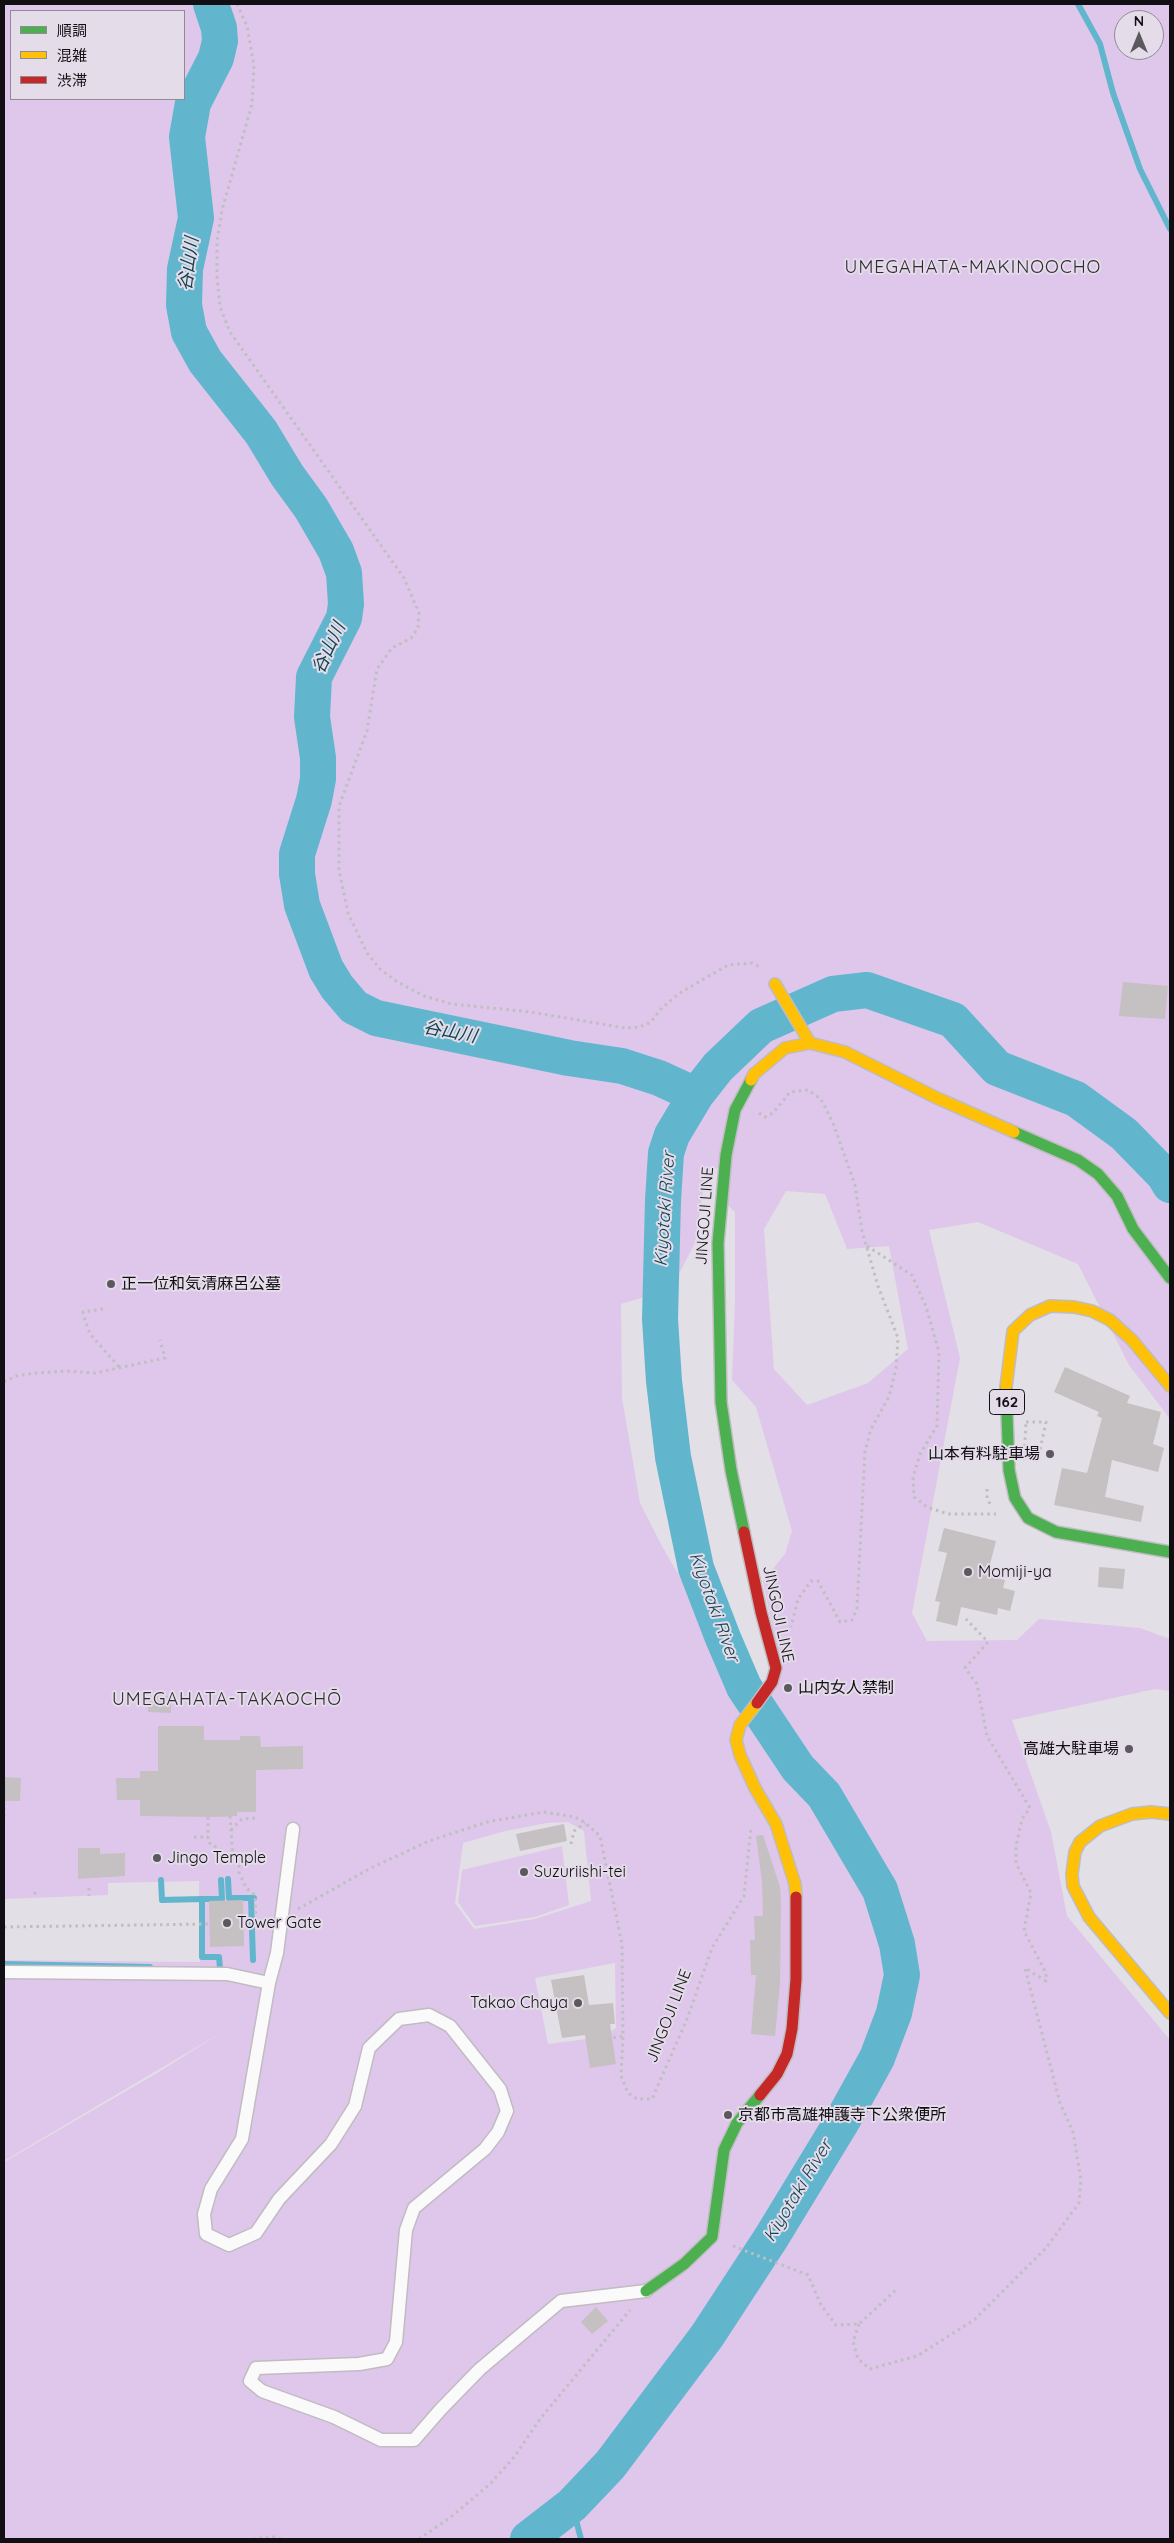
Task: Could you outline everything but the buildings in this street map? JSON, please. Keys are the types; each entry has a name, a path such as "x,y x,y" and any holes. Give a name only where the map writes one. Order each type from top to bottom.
{"main road":[{"path":"775,984 807,1039"},
{"name":"JINGOJI LINE","path":"646,2291 684,2264 712,2237 724,2150 737,2124 777,2074 786,2054 792,2030 796,1979 797,1902 795,1884 776,1824 755,1788 738,1751 736,1740 740,1725 772,1682 776,1668 761,1612 731,1470 721,1402 718,1243 726,1156 734,1110 754,1074 767,1060 785,1048 807,1039 846,1052 938,1098 1078,1160 1098,1174 1117,1196 1133,1228 1170,1278"},
{"name":"162","path":"1170,1386 1132,1340 1110,1320 1092,1311 1074,1307 1050,1306 1030,1315 1013,1331 1006,1382 1009,1470 1015,1498 1028,1518 1056,1532 1170,1552"},
{"path":"1170,1814 1151,1812 1132,1814 1100,1826 1080,1842 1074,1852 1072,1874 1073,1886 1089,1917 1170,2013"}],"lane":[{"path":"293,1829 292,1849 277,1953 269,1983 242,2139 211,2189 204,2214 206,2234 229,2245 256,2233 279,2199 331,2144 355,2106 369,2048 399,2019 429,2015 450,2026 500,2089 507,2111 498,2132 485,2150 414,2208 406,2230 396,2342 387,2359 359,2364 256,2368 250,2381 262,2390 334,2417 381,2440 414,2440 480,2369 561,2301 646,2291"},
{"path":"4,1972 227,1974 269,1983"}],"path":[{"path":"238,4 247,26 254,65 252,104 222,210 217,241 217,277 220,306 230,332 404,578 419,613 418,628 411,638 392,648 377,669 367,731 340,806 340,870 348,913 367,953 391,977 424,996 452,1004 531,1012 625,1028 640,1027 651,1022 660,1010 678,994 728,965 752,963 767,971 775,984"},
{"path":"740,1099 765,1117 773,1112 790,1092 808,1090 821,1099 833,1123 855,1185 866,1246 878,1286 898,1338 896,1368 889,1396 871,1429 865,1451 857,1608 852,1620 840,1622 818,1581 811,1581 798,1599 792,1623"},
{"path":"866,1246 912,1275 926,1307 939,1352 937,1426 920,1454 913,1477 914,1497 927,1507 948,1514 996,1515"},
{"path":"104,1309 83,1312 84,1317 90,1334 122,1369"},
{"path":"4,1382 16,1376 36,1373 67,1370 95,1373 122,1369 165,1358 160,1340"},
{"path":"1026,1422 1046,1422 1038,1459 1030,1459"},
{"path":"898,2288 859,2324 853,2342 858,2359 870,2369 918,2356 974,2320 1046,2248 1079,2203 1081,2180 1073,2132 1060,2104 1025,1968 1046,1981 1046,1973 1024,1931 1031,1893 1016,1863 1016,1846 1022,1820 1030,1808 987,1736 977,1684 965,1668 988,1642 966,1619"},
{"path":"4,1808 4,1817"},
{"name":"JINGOJI LINE","path":"281,1918 369,1869 429,1841 478,1825 544,1812 575,1817 600,1836 622,1944 623,2036 621,2076 628,2093 637,2100 652,2100 687,2019 712,1948 744,1896 751,1827"},
{"path":"230,1816 233,1858"},
{"path":"208,1818 208,1842 239,1862 239,1872 246,1888 255,1894 256,1923 244,1923"},
{"path":"231,1830 242,1819 257,1818"},
{"path":"571,1844 574,1831 585,1823"},
{"path":"194,1837 208,1837"},
{"path":"89,1888 89,1896"},
{"path":"35,1892 35,1897"},
{"path":"4,1927 210,1924"},
{"path":"607,2039 623,2036"},
{"path":"728,2244 808,2275 821,2305 836,2325 859,2324"},
{"path":"419,2539 429,2534 490,2484 588,2360 646,2291"},
{"path":"253,2539 273,2537 281,2539"}],"shaded area":[{"path":"4,4 1170,4 1170,1419 1129,1365 1078,1264 978,1222 929,1230 960,1358 912,1613 927,1641 1017,1640 1039,1619 1140,1628 1170,1639 1170,1691 1155,1689 1012,1720 1051,1832 1067,1916 1170,2040 1170,2539 4,2539 4,2162 157,2073 224,2031 4,2161 4,1960 200,1962 199,1881 108,1883 108,1895 4,1899","holes":["720,1167 726,1203 735,1212 735,1303 732,1380 756,1407 792,1531 785,1554 763,1581 781,1669 743,1697 716,1639 663,1548 640,1503 622,1398 621,1304 671,1289 695,1243 704,1185 709,1171","786,1191 825,1194 847,1249 889,1246 908,1349 868,1383 807,1405 774,1369 764,1229","568,1822 584,1831 591,1901 535,1919 474,1929 455,1903 463,1843 505,1831 547,1823","615,1963 616,2028 602,2037 548,2044 535,1978"]},
{"path":"562,1846 569,1905 535,1917 475,1926 458,1902 462,1870"}],"waterway":[{"name":"谷山川","path":"211,4 219,28 220,41 216,58 193,103 187,137 196,218 185,269 184,305 189,332 205,361 261,432 287,475 311,508 336,551 344,573 346,604 344,618 314,677 312,717 318,758 318,779 314,800 297,854 297,874 302,905 326,969 337,987 354,1007 376,1018 569,1058 622,1066 659,1078 696,1095"},
{"path":"1078,4 1100,44 1113,93 1140,169 1170,229"},
{"name":"Kiyotaki River","path":"528,2539 572,2505 610,2465 707,2336 771,2238 841,2123 877,2058 894,2013 902,1975 897,1944 880,1890 824,1795 798,1768 744,1687 696,1568 673,1457 664,1381 660,1319 666,1153 672,1135 696,1095 718,1067 761,1026 833,994 867,990 953,1020 997,1068 1076,1099 1124,1134 1164,1175 1170,1185"},
{"path":"228,1879 229,1898 254,1898"},
{"path":"161,1880 162,1900 202,1899 202,1957 219,1957 220,1968"},
{"path":"202,1899 222,1899 221,1880"},
{"path":"251,1898 253,1960"},
{"path":"4,1964 150,1967"},
{"path":"572,2505 581,2539"}],"traffic: fast":[{"path":"744,1532 731,1470 721,1402 718,1243 726,1155 735,1110 751,1080"},
{"path":"1014,1132 1078,1160 1098,1174 1117,1196 1133,1229 1170,1278"},
{"path":"1006,1387 1009,1470 1015,1498 1028,1518 1056,1532 1170,1552"},
{"path":"646,2291 684,2264 712,2237 724,2150 737,2123 760,2095"}],"traffic: slow":[{"path":"775,984 810,1043"},
{"path":"751,1080 754,1074 785,1048 810,1043 845,1052 937,1098 1014,1132"},
{"path":"1006,1387 1013,1331 1030,1315 1050,1306 1074,1307 1092,1311 1110,1320 1132,1340 1170,1386"},
{"path":"757,1703 740,1725 736,1740 740,1755 755,1788 776,1824 795,1884 796,1897"},
{"path":"1170,1814 1151,1812 1132,1814 1100,1826 1080,1842 1075,1852 1072,1874 1073,1886 1089,1917 1170,2013"}],"traffic: jam":[{"path":"744,1532 761,1612 776,1668 772,1682 757,1703"},
{"path":"760,2095 777,2074 787,2054 792,2029 796,1979 796,1897"}],"place":[{"name":"正一位和気清麻呂公墓","path":"111,1284"},
{"name":"山本有料駐車場","path":"1050,1454"},
{"name":"Momiji-ya","path":"968,1572"},
{"name":"山内女人禁制","path":"788,1688"},
{"name":"高雄大駐車場","path":"1129,1749"},
{"name":"Jingo Temple","path":"157,1858"},
{"name":"Suzuriishi-tei","path":"524,1872"},
{"name":"Tower Gate","path":"227,1923"},
{"name":"Takao Chaya","path":"578,2003"},
{"name":"京都市高雄神護寺下公衆便所","path":"728,2115"}],"district":[{"name":"UMEGAHATA-MAKINOOCHO","path":"973,268"},
{"name":"UMEGAHATA-TAKAOCHŌ","path":"227,1700"}]}
